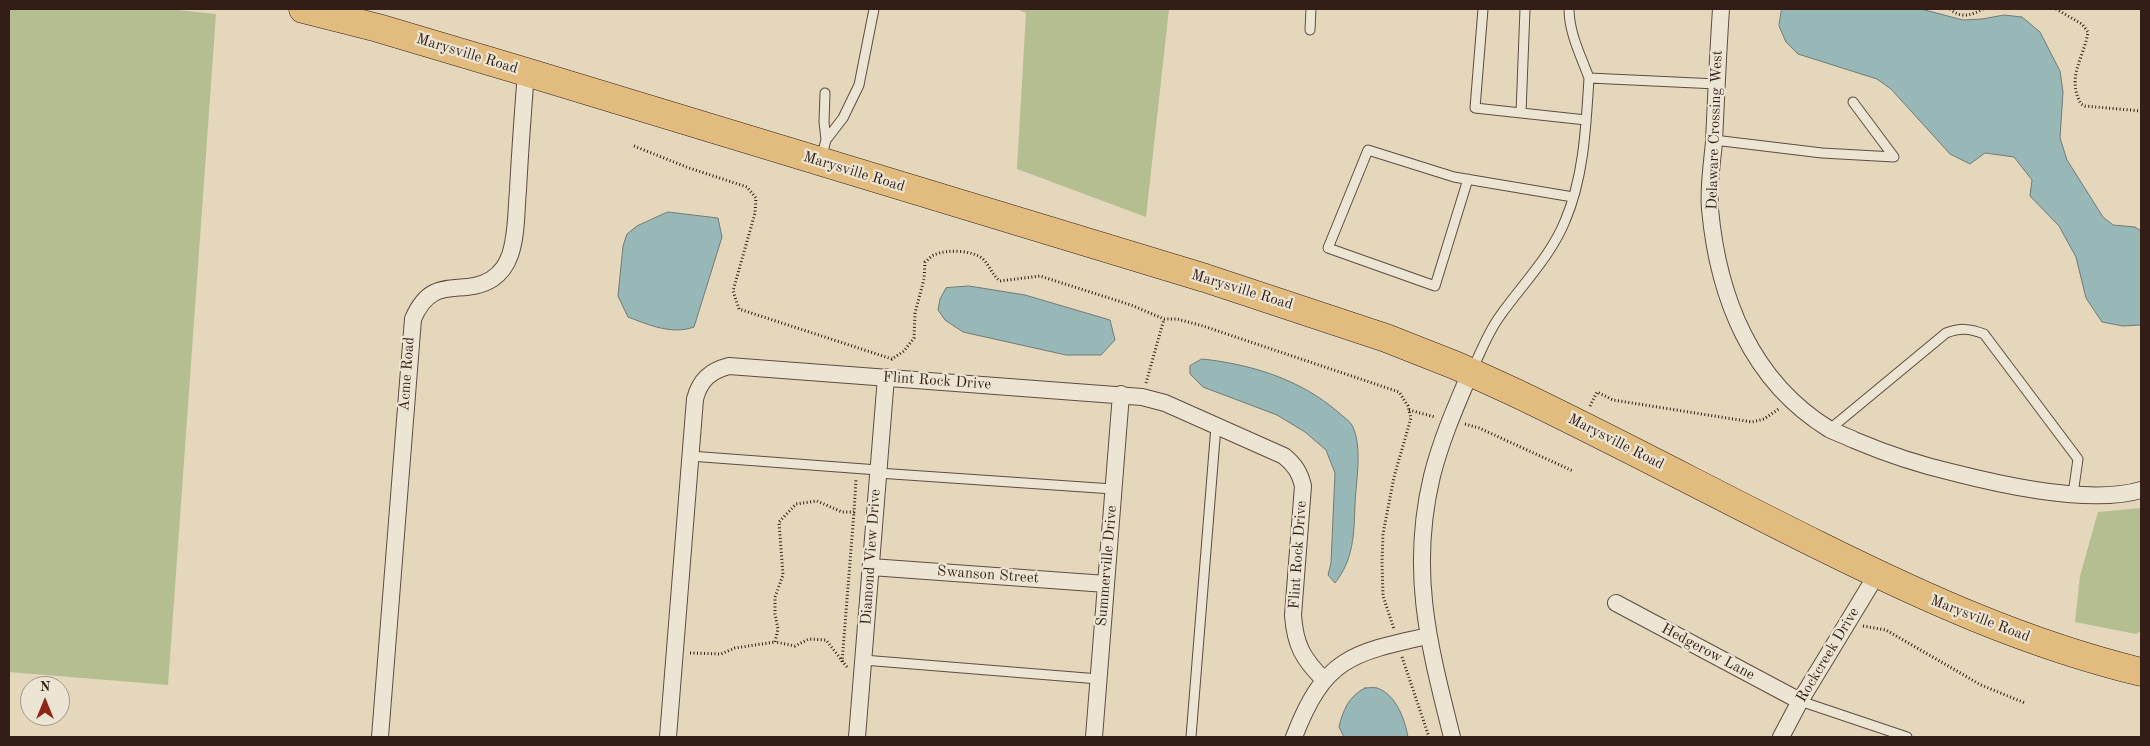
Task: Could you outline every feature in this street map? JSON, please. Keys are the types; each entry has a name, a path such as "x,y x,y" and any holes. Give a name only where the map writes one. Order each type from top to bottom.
{"highway":[{"name":"Marysville Road","path":"303,9 378,28 526,72 824,151 1386,338 1470,372 1580,424 1930,600 2016,634 2087,658 2141,672"}],"street":[{"name":"Delaware Crossing West","path":"1721,9 1710,208 1721,280 1736,322 1761,363 1791,400 1830,429 1880,451 1933,468 1988,482 2044,492 2074,494 2129,493 2141,490"},
{"name":"Acme Road","path":"380,737 413,319 418,306 429,295 442,289 485,283 494,278 504,267 510,256 515,224 526,72"},
{"name":"Flint Rock Drive","path":"668,737 694,399 698,388 706,377 716,369 729,366 1142,397 1164,403 1284,456 1293,464 1300,475 1303,486 1293,615 1294,633 1299,649 1309,665 1324,680"},
{"path":"1452,737 1428,636 1422,592 1421,553 1432,475 1450,420 1470,372"},
{"name":"Diamond View Drive","path":"857,737 886,377"},
{"name":"Summerville Drive","path":"1094,737 1121,394"},
{"name":"Swanson Street","path":"871,567 1106,584"},
{"name":"Rockcreek Drive","path":"1781,737 1800,701 1877,574"},
{"name":"Hedgerow Lane","path":"1616,603 1800,701"},
{"path":"1294,737 1311,697 1324,680 1339,666 1357,654 1377,647 1428,636"}],"lane":[{"path":"824,151 859,85 874,9"},
{"path":"1310,30 1311,9"},
{"path":"1483,9 1475,108 1586,120"},
{"path":"1521,113 1526,9"},
{"path":"1470,372 1498,318 1541,263 1565,222 1578,179 1586,120 1589,78 1574,39 1569,20 1569,9"},
{"path":"1589,78 1717,84"},
{"path":"824,151 825,93"},
{"path":"1714,140 1822,153 1894,156 1854,102"},
{"path":"1468,179 1434,286 1328,248 1368,150 1454,176 1573,197"},
{"path":"1830,429 1946,333 1960,328 1972,329 1984,334 2078,459 2074,494"},
{"path":"1191,737 1216,426"},
{"path":"690,456 1114,489"},
{"path":"864,660 1099,679"},
{"path":"1800,701 1907,737"}],"path":[{"path":"1950,9 1966,16 1984,9"},
{"path":"2056,9 2082,24 2088,32 2086,44 2075,69 2075,79 2081,104 2085,106 2141,110"},
{"path":"634,146 689,168 747,187 756,198 755,213 733,291 739,308 870,352 892,358 904,351 914,338 915,313 924,280 925,262 934,255 950,252 971,254 983,258 995,277 1000,281 1040,276 1164,319 1177,319 1203,326 1399,392 1409,410 1411,418 1394,477 1384,534 1382,562 1384,596 1429,737"},
{"path":"1142,397 1164,319"},
{"path":"1580,424 1597,392 1613,400 1741,422 1764,419 1791,400"},
{"path":"1409,410 1479,428 1573,471"},
{"path":"842,662 856,468"},
{"path":"775,642 778,628 775,614 775,597 783,575 779,522 796,504 817,501 842,512 854,512"},
{"path":"1850,618 1866,628 1886,630 1981,685 2025,703"},
{"path":"675,652 721,654 735,648 775,642 794,646 809,639 826,640 850,671"}],"green space":[{"path":"9,9 168,9 216,14 168,685 9,672"},
{"path":"1016,9 1169,9 1146,217 1017,169 1026,13"},
{"path":"2141,508 2141,631 2136,634 2075,622 2080,576 2098,512"}],"water":[{"path":"1782,9 1921,9 1963,20 2004,15 2022,17 2040,32 2060,71 2063,92 2060,138 2067,160 2103,217 2113,225 2135,227 2141,231 2141,325 2123,326 2102,322 2086,298 2076,257 2059,226 2030,196 2032,180 2014,157 1985,153 1970,164 1950,154 1891,89 1877,79 1798,54 1786,42 1779,26"},
{"path":"668,212 718,218 722,237 694,327 686,329 661,328 628,317 618,296 623,246 627,234 637,226"},
{"path":"969,286 1025,295 1110,320 1115,340 1101,355 1066,355 963,332 945,320 938,310 940,299 946,288"},
{"path":"1202,359 1256,369 1291,382 1323,400 1352,425 1358,453 1352,545 1346,565 1335,583 1328,575 1331,563 1335,473 1326,450 1305,432 1277,415 1203,387 1190,374 1190,366"},
{"path":"1365,688 1377,688 1389,696 1402,716 1408,737 1344,737 1339,727 1342,715 1351,699"}]}
